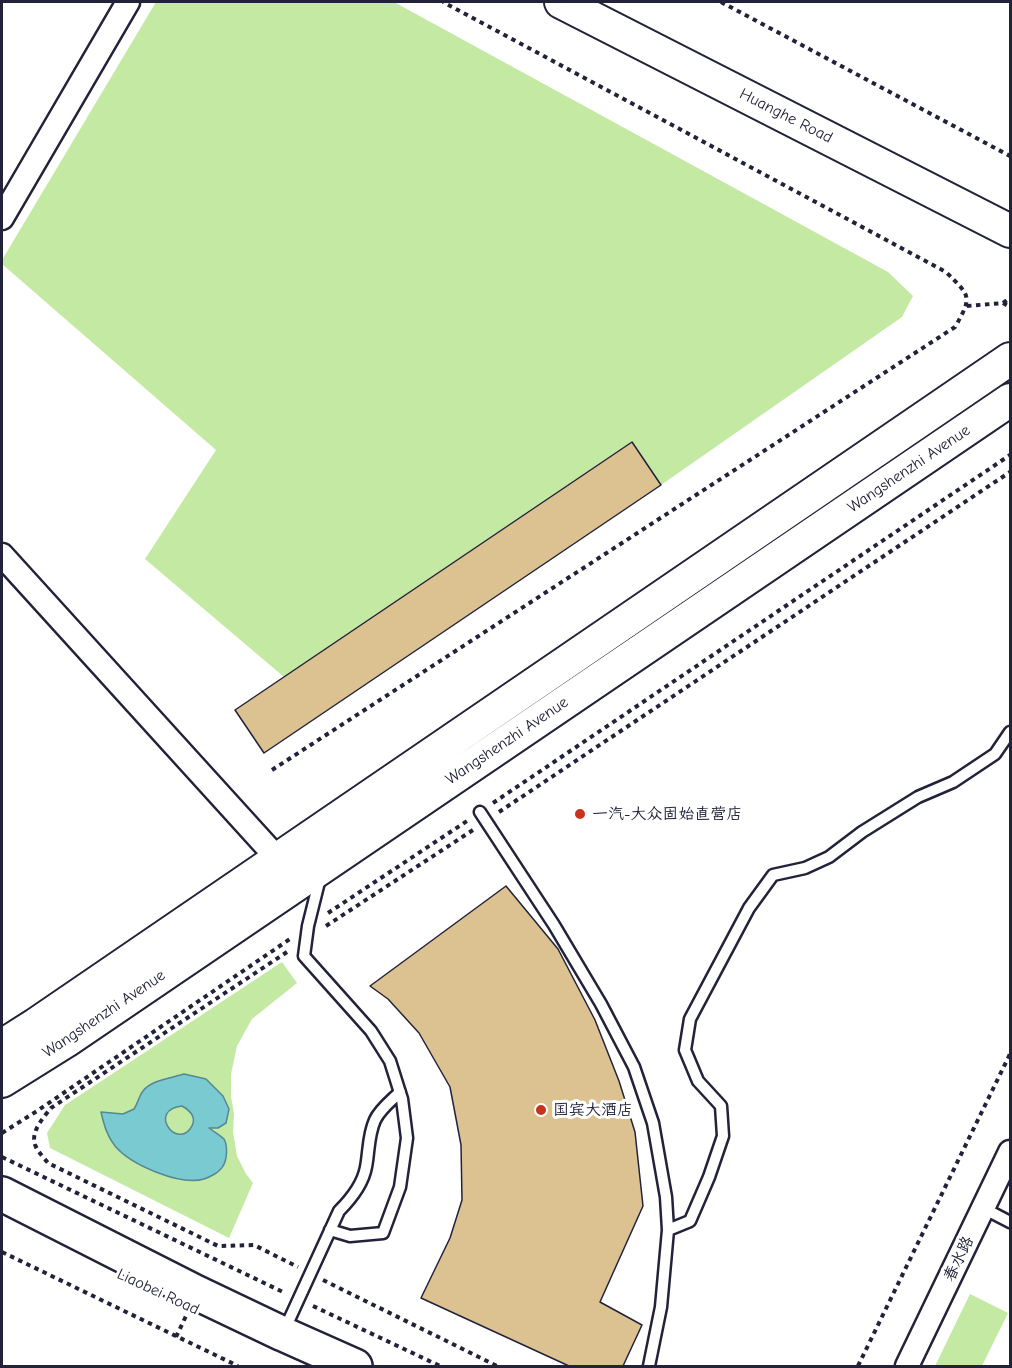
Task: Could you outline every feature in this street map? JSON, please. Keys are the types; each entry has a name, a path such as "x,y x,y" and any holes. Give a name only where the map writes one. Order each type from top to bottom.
{"main road":[{"name":"Huanghe Road","path":"561,2 1011,231"},
{"path":"2,1046 1011,359"},
{"name":"Wangshenzhi Avenue","path":"2,1081 66,1041 1011,400"},
{"path":"2,1031 35,1024"},
{"path":"2,1194 281,1338 356,1366"},
{"name":"Liaobei Road","path":"2,1217 315,1366"}],"street":[{"path":"2,218 129,2"},
{"path":"2,555 278,859 311,874"},
{"name":"春水路","path":"907,1366 1011,1152"}],"lane":[{"path":"668,1230 690,1221 709,1178 723,1136 721,1106 699,1081 685,1050 690,1019 749,908 773,875 805,868 829,857 881,820 918,797 953,782 994,754 1011,732"},
{"path":"483,817 560,935 601,1004 634,1067 652,1123 666,1197 668,1230 661,1307 649,1366"},
{"path":"311,874 304,956 371,1031 390,1061 402,1099 407,1138 400,1186 382,1233 350,1236 330,1230"},
{"path":"281,1338 339,1211 353,1196 366,1170 370,1136 375,1120 383,1108 400,1092"},
{"path":"983,1208 1011,1222"}],"path":[{"path":"272,770 955,327 967,306 965,290 946,272 443,2"},
{"path":"721,2 1011,156"},
{"path":"967,306 1003,303 1011,298"},
{"path":"1003,303 1011,307"},
{"path":"497,1366 254,1245 218,1246 48,1163 35,1146 35,1132 40,1120 51,1108 307,939 1011,455"},
{"path":"2,1132 46,1105 308,927 483,817 1011,472"},
{"path":"858,1366 1011,1054"},
{"path":"2,1156 440,1366"},
{"path":"2,1252 238,1366"}],"green space":[{"path":"156,2 394,2 888,272 913,296 902,317 661,485 631,442 284,677 145,559 216,450 2,264 2,260"},
{"path":"282,962 297,983 252,1019 237,1046 231,1074 233,1132 237,1156 253,1183 229,1238 50,1148 47,1133 65,1105"},
{"path":"970,1294 1008,1313 982,1366 935,1366"}],"water":[{"path":"184,1074 206,1079 223,1096 229,1109 226,1123 218,1128 209,1128 224,1139 227,1153 224,1163 222,1168 212,1176 204,1179 170,1177 132,1160 112,1142 101,1112 123,1114 134,1109 147,1087","holes":["182,1106 191,1113 193,1122 184,1134 178,1134 168,1126 167,1114 172,1109"]}],"building":[{"path":"632,442 661,485 264,753 235,710"},
{"name":"国宾大酒店","path":"506,886 558,949 595,1020 619,1081 635,1132 643,1206 600,1302 642,1325 623,1366 569,1366 421,1298 450,1238 462,1200 461,1145 450,1087 419,1033 388,999 370,986"}],"place":[{"name":"一汽-大众固始直营店","path":"580,814"},
{"name":"国宾大酒店","path":"541,1110"}]}
